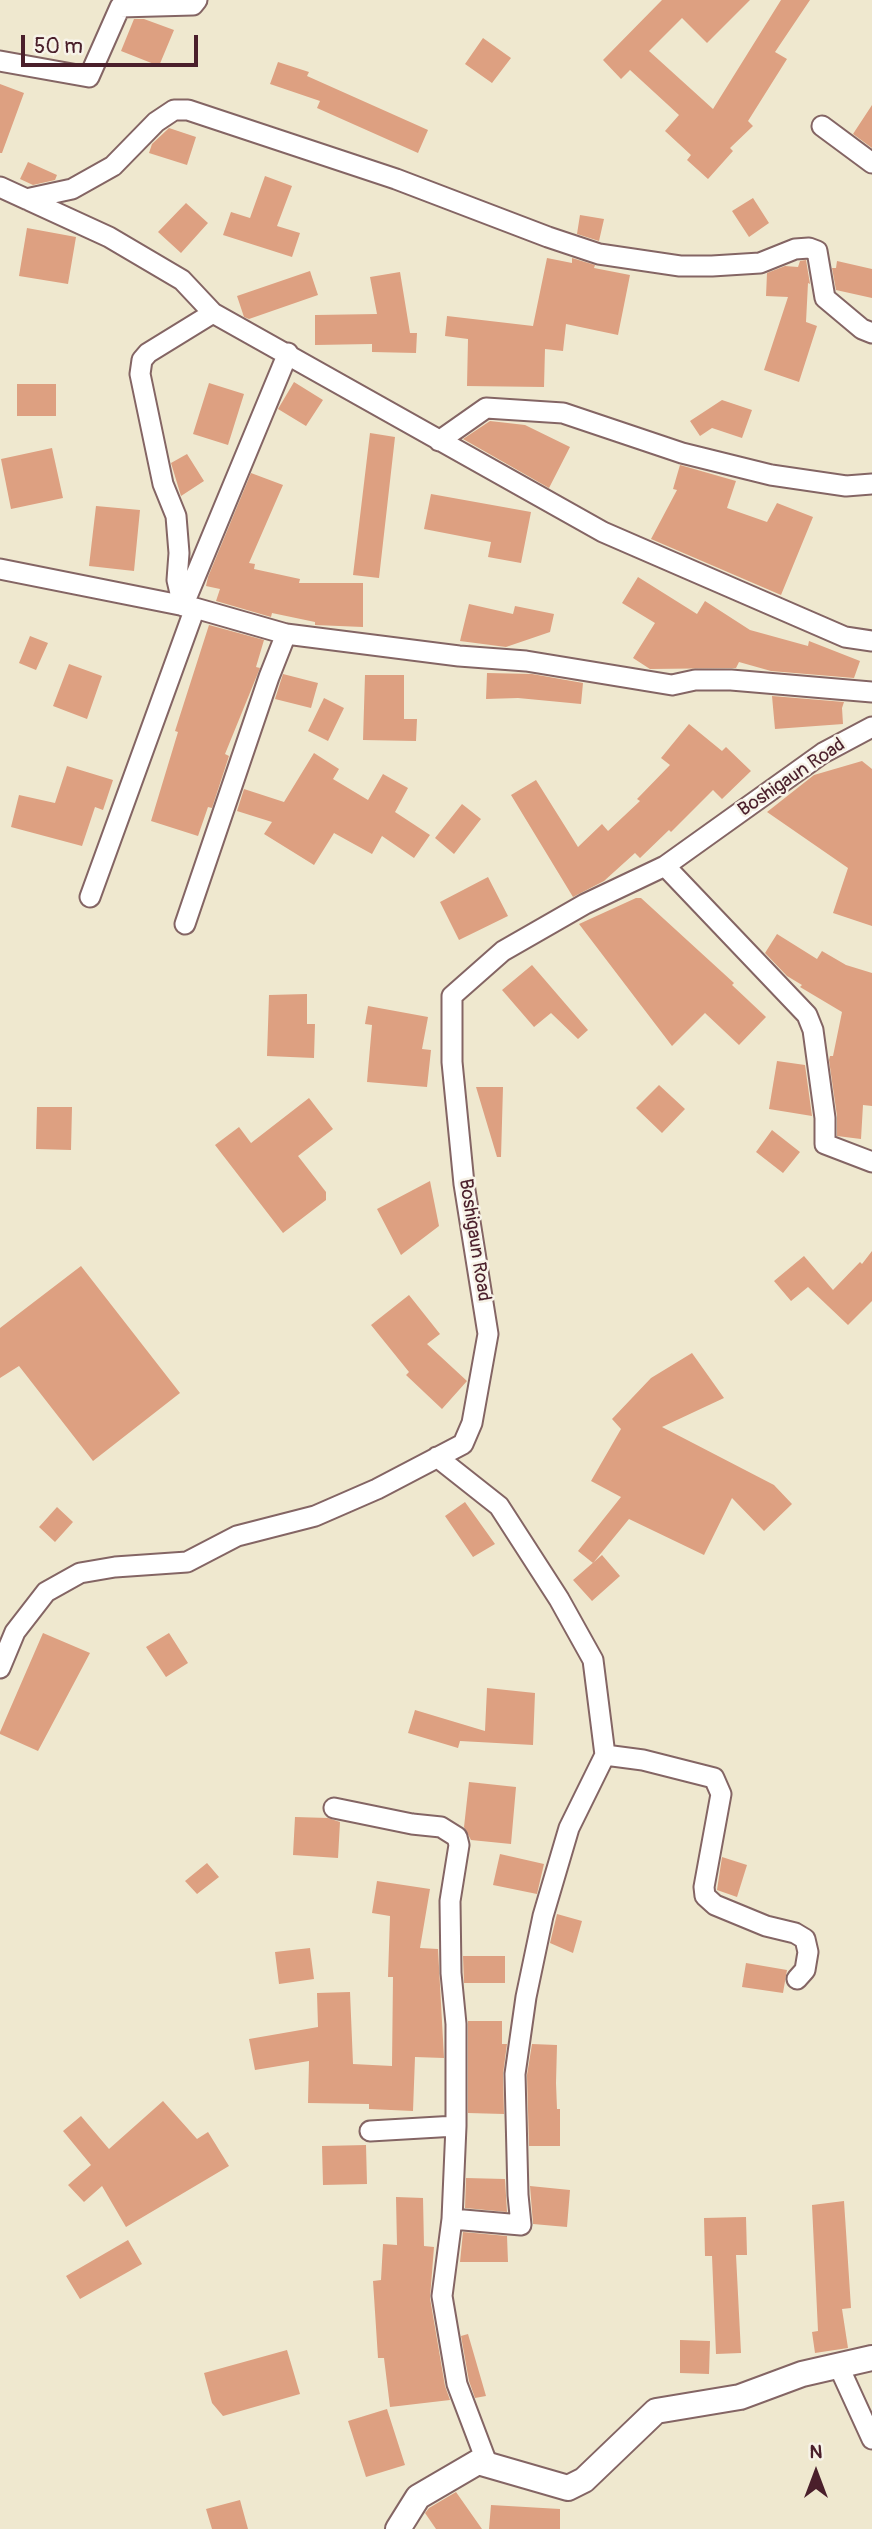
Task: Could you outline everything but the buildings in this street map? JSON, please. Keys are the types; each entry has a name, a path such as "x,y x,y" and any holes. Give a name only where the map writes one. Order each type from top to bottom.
{"street":[{"path":"0,61 89,77 120,7 193,5 197,0"},
{"path":"26,199 72,189 113,166 156,122 174,110 188,110 396,179 599,254 680,266 712,266 760,263 795,249 809,248 817,251 825,298 862,329 872,333"},
{"path":"822,125 872,163"},
{"path":"0,187 110,237 182,280 213,313 603,532 845,637 872,641"},
{"path":"189,607 177,580 179,553 176,516 163,484 140,374 142,360 148,353 213,313"},
{"path":"90,897 189,607 288,353"},
{"path":"439,441 486,408 563,413 682,453 771,475 846,486 872,484"},
{"path":"0,569 189,607 286,635 459,656 526,661 672,685 695,680 732,680 872,692"},
{"path":"185,924 269,677 286,635"},
{"name":"Boshigaun Road","path":"0,1668 15,1632 46,1592 80,1573 116,1567 187,1562 237,1536 315,1516 377,1489 463,1444 472,1423 488,1334 464,1184 452,1062 452,996 503,951 585,904 665,866 823,753 872,727"},
{"path":"665,866 807,1015 813,1030 825,1118 825,1144 872,1161"},
{"path":"437,1457 499,1506 559,1599 593,1660 605,1755 569,1828 543,1916 526,1997 515,2074 521,2225 452,2219"},
{"path":"605,1755 643,1760 714,1777 721,1794 704,1887 705,1896 715,1905 766,1926 794,1933 805,1940 808,1952 805,1970 797,1979"},
{"path":"334,1808 412,1824 441,1827 457,1837 459,1845 450,1901 456,2024 456,2126 452,2219 442,2296 457,2384 487,2463 478,2462 418,2497 398,2529"},
{"path":"370,2131 456,2126"},
{"path":"478,2462 569,2488 584,2480 656,2411 740,2397 802,2374 872,2358"},
{"path":"839,2367 872,2438"}]}
